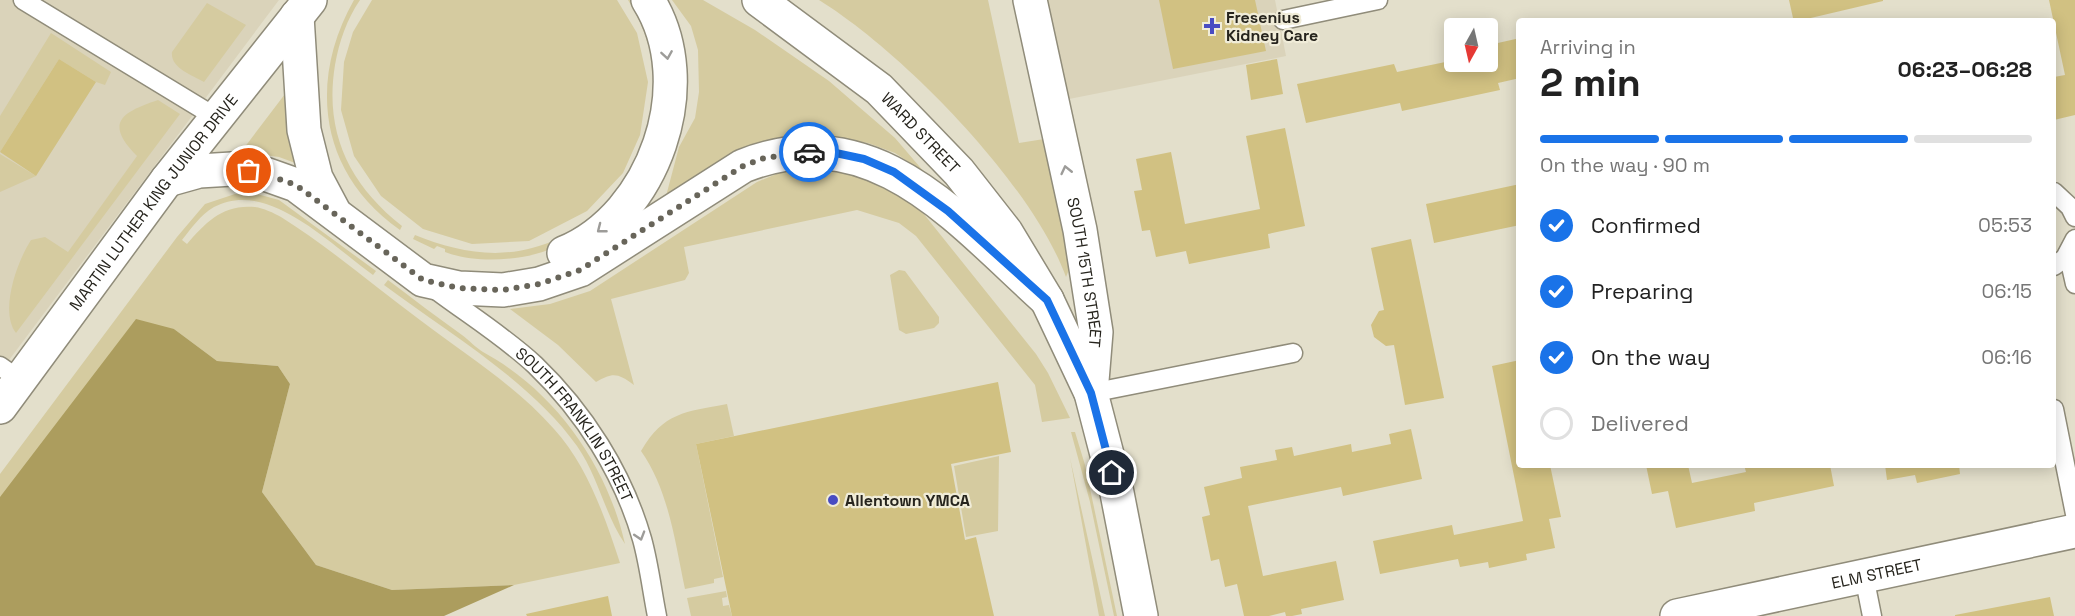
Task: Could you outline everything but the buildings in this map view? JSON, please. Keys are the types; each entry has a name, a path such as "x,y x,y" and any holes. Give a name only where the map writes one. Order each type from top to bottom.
{"main road":[{"path":"393,257 465,270 504,271 540,262 576,248 608,225 633,196 655,157 668,116 670,79 666,49 648,0"},
{"name":"WARD STREET","path":"759,0 879,90 959,172 1005,232 1047,300 1091,393"},
{"name":"SOUTH 15TH STREET","path":"1030,0 1080,230 1096,332 1091,393 1117,493 1141,616"},
{"name":"MARTIN LUTHER KING JUNIOR DRIVE","path":"0,407 10,373 303,8"},
{"path":"303,8 304,130 316,178 335,214"},
{"path":"167,180 199,171 232,169 265,174 296,185 423,280 470,289 503,290 539,284 580,270 743,166 764,158 797,152 831,152 864,159 894,172 948,211 1047,300"},
{"name":"ELM STREET","path":"1677,616 2075,531"}],"lane":[{"path":"23,0 217,118"},
{"path":"1283,20 1378,0"},
{"path":"2056,194 2070,207 2075,217"},
{"path":"2056,264 2072,246"},
{"path":"2072,246 2075,284"},
{"name":"SOUTH FRANKLIN STREET","path":"423,280 534,364 570,402 600,444 624,490 642,539 657,616"},
{"path":"1091,393 1293,353"},
{"path":"2056,419 2075,514"},
{"path":"1864,576 1872,616"}],"shaded area":[{"path":"0,0 279,0 0,372"},
{"path":"354,0 360,0 344,31 335,65 333,113 337,134 344,155 355,174 383,210 402,226 400,230 373,207 352,181 338,154 329,124 327,93 330,62 339,31"},
{"path":"372,0 617,0 637,33 648,82 640,135 623,173 587,211 529,241 472,244 423,229 381,196 354,156 341,110 344,62 353,32"},
{"path":"628,0 634,0 654,39 662,79 659,120 647,158 626,193 598,222 563,244 522,257 493,260 473,259 445,252 445,249 437,246 434,249 413,239 415,235 458,249 487,253 517,251 532,248 570,233 602,211 627,183 644,150 653,113 654,75 646,37"},
{"path":"672,0 703,0 755,30 829,81 895,138 925,173 895,153 868,143 826,136 790,138 665,200 679,147 695,118 699,92 698,50 691,26"},
{"path":"819,0 988,0 1019,143 1044,139 1070,267 1066,277 1049,241 1025,202 995,162 961,123 888,52"},
{"path":"1044,0 1275,0 1286,56 1064,100"},
{"path":"207,3 246,25 204,82 178,67 172,58 172,52"},
{"path":"51,33 111,72 105,85 96,82 59,59 0,152 0,116"},
{"path":"285,94 298,164 279,157 241,152"},
{"path":"158,100 180,114 16,333 11,324 9,301 15,275 31,240 45,237 68,252 137,156 121,135 119,127 122,120 135,109"},
{"path":"0,154 36,176 0,192"},
{"path":"812,168 866,174 911,198 1036,354 1070,418 1042,422 1035,385 916,236 899,223 857,210 684,247 689,273 685,280 611,299 634,385 615,375 596,382 558,345 510,309 550,304 590,291 757,182 786,170"},
{"path":"235,194 257,194 279,200 376,271 373,275 298,219 277,208 255,201 234,200 214,207 200,218 182,240 187,244 208,222 224,212 234,208 255,207 281,217 334,254 507,385 554,429 566,443 594,492 620,563 514,585 392,590 316,565 262,492 290,384 278,366 217,361 174,329 0,499 0,474 177,237 205,204"},
{"path":"899,270 905,271 939,317 939,323 934,328 906,334 899,330 890,275"},
{"path":"388,280 480,350 509,368 555,409 591,459 605,486 617,515 625,544 612,521 584,458 558,423 513,379 384,285"},
{"path":"136,319 174,329 217,361 278,366 290,384 262,492 316,565 392,590 514,585 444,616 0,616 0,497"},
{"path":"727,404 734,436 696,444 723,577 714,579 714,583 685,589 665,500 651,466 641,451 658,428 667,421 687,412"},
{"path":"1071,432 1075,432 1085,465 1117,616 1114,616 1090,502"},
{"path":"999,456 998,531 966,537 954,466"},
{"path":"1070,458 1105,616 1099,616"},
{"path":"726,591 727,597 722,598 723,606 729,605 732,616 691,616 687,598"}],"way so far":[{"path":"249,171 296,185 423,280 459,288 503,290 539,284 580,270 743,166 764,158 809,152"}],"place":[{"name":"Fresenius Kidney Care","path":"1212,26"},
{"name":"Allentown YMCA","path":"833,500"}],"route":[{"path":"809,152 831,152 864,159 894,172 948,211 1047,300 1091,393 1112,473"}]}
